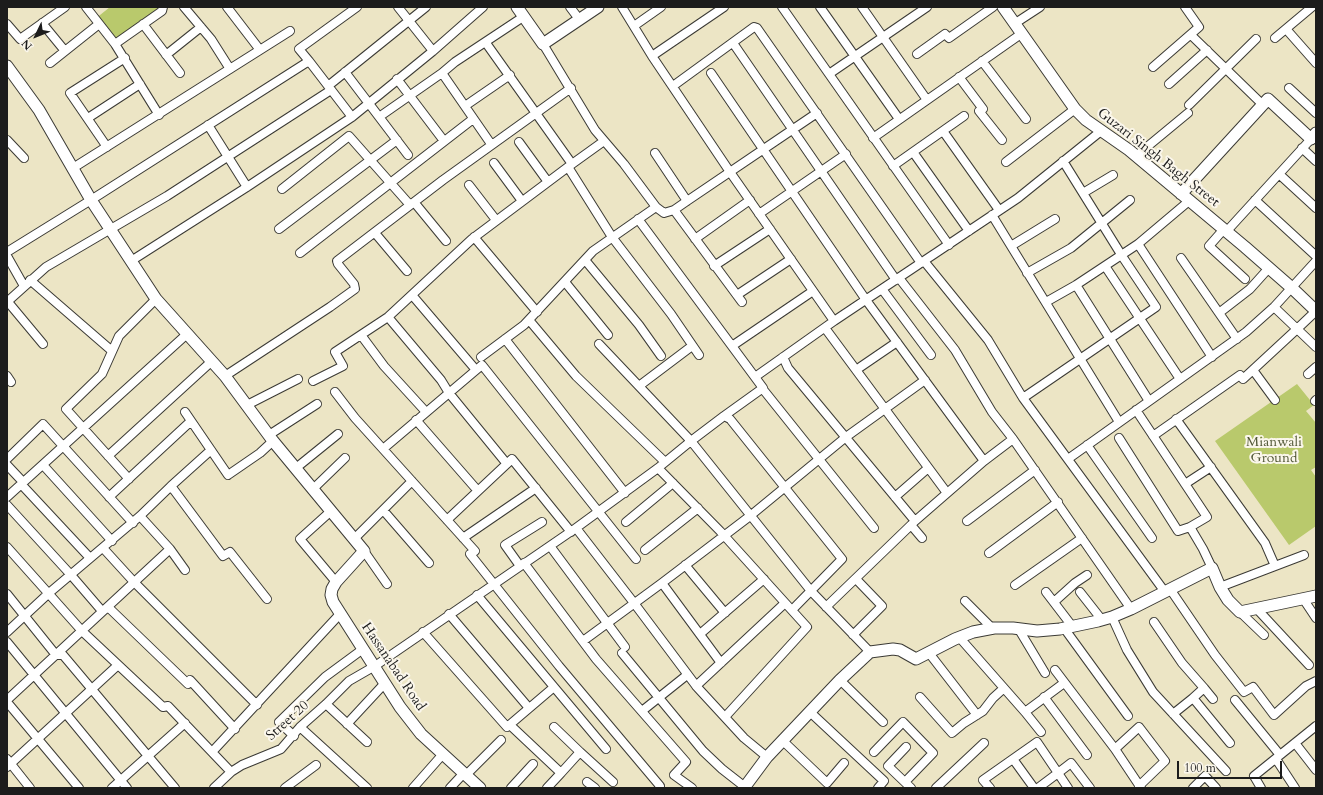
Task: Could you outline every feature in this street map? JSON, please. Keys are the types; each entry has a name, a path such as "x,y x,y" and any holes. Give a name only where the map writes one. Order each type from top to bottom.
{"street":[{"path":"7,24 20,39 65,7"},
{"path":"86,7 115,44 159,115"},
{"path":"115,44 162,11 163,7"},
{"path":"184,7 211,39 230,69"},
{"path":"227,7 260,50"},
{"path":"352,117 299,48 357,7"},
{"path":"398,7 433,51"},
{"path":"43,344 7,302 27,283 58,259 167,196 330,88 345,72 426,7"},
{"path":"131,262 352,117 433,51 483,7"},
{"path":"517,7 543,44 588,118 604,141 624,164 656,207 664,213 674,210 817,113"},
{"path":"570,7 579,20"},
{"path":"543,44 598,7"},
{"path":"622,7 652,56 730,172 834,321"},
{"path":"634,26 661,7"},
{"path":"652,56 724,7"},
{"path":"782,7 949,245"},
{"path":"820,7 899,119"},
{"path":"862,7 927,100"},
{"path":"829,74 884,38 927,7"},
{"path":"917,54 945,34 949,38 993,7"},
{"name":"Guzari Singh Bagh Street","path":"1003,7 1075,108 1086,120 1136,156 1268,269 1293,288 1316,311"},
{"path":"1014,24 1040,7"},
{"path":"1153,66 1199,27 1185,7"},
{"path":"1275,38 1312,7"},
{"path":"379,117 442,73 455,62 486,43 523,17"},
{"path":"42,23 65,51"},
{"path":"50,62 99,24"},
{"path":"143,24 180,73"},
{"path":"166,55 201,27"},
{"path":"672,86 733,44 754,27 757,28 923,262 988,340 1023,398 1244,692 1253,687 1274,715 1306,686 1316,681"},
{"path":"1286,28 1316,63"},
{"path":"73,168 290,31"},
{"path":"873,138 1021,34"},
{"path":"1191,35 1262,104"},
{"path":"1136,156 1188,109 1256,39"},
{"path":"486,43 536,112 612,237 671,314 699,355"},
{"path":"733,44 897,279 955,350 992,412 1058,502 1131,609"},
{"path":"1169,84 1207,50"},
{"path":"107,147 70,93 124,58"},
{"path":"7,252 92,200 309,61"},
{"path":"982,61 1026,119"},
{"path":"7,66 39,110 110,230 156,299 225,376 271,438 364,551 387,584"},
{"path":"345,72 408,155"},
{"path":"442,73 491,144"},
{"path":"711,73 866,300 984,461"},
{"path":"465,106 510,75"},
{"path":"959,77 983,109 979,111 1002,140"},
{"path":"397,79 444,142"},
{"path":"88,118 140,84"},
{"path":"225,376 355,289 354,284 338,264 338,261 491,144 571,88"},
{"path":"1289,88 1316,113"},
{"path":"1046,302 1122,256 1138,244 1185,197 1262,104 1268,99 1313,136 1255,200 1209,246 1245,279"},
{"path":"1006,162 1075,108"},
{"path":"893,166 964,116"},
{"path":"300,253 473,119"},
{"path":"208,125 247,187"},
{"path":"943,131 999,210"},
{"path":"755,377 834,321 1018,198 1101,131"},
{"path":"282,189 348,136 390,183 412,204 446,241"},
{"path":"7,140 24,158"},
{"path":"279,230 396,140"},
{"path":"313,381 343,366 336,352 388,317 474,237 604,141"},
{"path":"518,142 548,182"},
{"path":"1302,148 1316,161"},
{"path":"913,152 969,231"},
{"path":"654,153 687,201"},
{"path":"759,214 846,154"},
{"path":"1023,398 1156,307 1063,162"},
{"path":"494,163 522,201"},
{"path":"1279,174 1316,208"},
{"path":"1083,193 1113,175"},
{"path":"469,185 496,220"},
{"path":"695,239 750,200"},
{"path":"1027,273 1071,248 1130,200"},
{"path":"1255,200 1316,256"},
{"path":"481,357 529,320 593,251 656,207"},
{"path":"674,210 739,298 791,259"},
{"path":"992,216 1119,422"},
{"path":"1011,246 1056,219"},
{"path":"638,220 762,388 874,528"},
{"path":"714,266 770,229"},
{"path":"375,232 407,271"},
{"path":"474,237 537,312"},
{"path":"1138,244 1212,357"},
{"path":"7,256 27,283 112,351"},
{"path":"1181,258 1237,339"},
{"path":"585,260 661,356"},
{"path":"1068,459 1237,339 1274,307 1293,288 1316,261"},
{"path":"1105,266 1180,379"},
{"path":"1219,313 1250,289 1268,269"},
{"path":"565,282 608,335"},
{"path":"1076,285 1149,401"},
{"path":"882,289 931,355"},
{"path":"732,346 813,290"},
{"path":"412,295 476,370"},
{"path":"129,479 66,409 102,374 119,336 156,299"},
{"path":"1274,307 1316,347"},
{"path":"1153,436 1240,375 1243,379 1316,311"},
{"path":"388,317 441,380 507,464"},
{"path":"529,320 576,376 665,462"},
{"path":"825,328 947,493"},
{"path":"7,497 187,334"},
{"path":"361,335 384,366 426,412"},
{"path":"505,339 625,493"},
{"path":"856,370 897,342"},
{"path":"599,344 691,441 811,591 870,652"},
{"path":"639,386 692,346"},
{"path":"783,357 788,368 895,497 922,538"},
{"path":"108,456 212,361"},
{"path":"383,449 482,365 636,559"},
{"path":"1308,374 1316,367"},
{"path":"1253,370 1276,400"},
{"path":"247,405 298,379"},
{"path":"583,641 750,516 846,437 925,380"},
{"name":"Street 20","path":"216,787 231,772 242,765 281,748 294,736 300,727 349,681 374,666 574,530 625,493 762,388"},
{"path":"336,392 355,418 475,551 470,554 559,666 660,786 659,788"},
{"path":"185,412 228,475 260,453 271,438 317,404"},
{"path":"1119,438 1178,531 1190,527 1207,517 1136,410"},
{"path":"724,416 730,419 842,559 792,610"},
{"path":"416,420 478,491"},
{"path":"1176,420 1265,543 1276,566"},
{"path":"109,497 192,421"},
{"path":"7,459 44,424 133,522"},
{"path":"296,468 338,434"},
{"path":"826,607 913,523 984,461 1013,439"},
{"path":"1087,445 1152,538"},
{"path":"7,632 49,593 112,541 211,450"},
{"path":"313,489 345,458"},
{"path":"447,520 512,459 574,530 634,603 696,686 744,738 768,757"},
{"path":"7,465 90,558"},
{"path":"42,465 112,541"},
{"path":"1185,484 1210,467"},
{"path":"658,468 724,534 807,627 725,717"},
{"path":"895,497 927,469"},
{"path":"967,521 1035,470"},
{"path":"354,539 412,482"},
{"path":"626,522 673,483"},
{"path":"171,486 223,556 230,552 267,599"},
{"path":"464,538 536,488"},
{"path":"990,553 1058,502"},
{"path":"7,506 105,609 188,684 190,680 235,729"},
{"path":"645,550 698,508"},
{"path":"383,510 429,563"},
{"path":"331,511 300,539 336,582 364,551"},
{"path":"140,516 170,549 185,570"},
{"path":"542,522 505,546 522,565 596,659 686,762 674,775 692,788"},
{"path":"1190,527 1203,549 1220,587 1228,600 1264,635"},
{"path":"1015,585 1082,538"},
{"path":"550,546 607,623 624,650 659,698 703,751 744,787 782,741 840,680 870,652 893,649 900,650 916,659 973,632 992,628 1018,628 1037,631 1068,627 1107,619 1131,609 1212,568"},
{"path":"7,547 82,631 163,707 168,706 231,772"},
{"path":"103,548 134,582 257,705"},
{"path":"79,788 7,701 170,549"},
{"path":"1220,587 1304,555"},
{"path":"685,565 725,613"},
{"path":"1054,602 1075,583 1087,575"},
{"path":"700,634 764,579"},
{"path":"853,635 882,606 856,579"},
{"name":"Hassanabad Road","path":"336,582 332,589 331,595 333,602 400,707 421,734 480,788"},
{"path":"662,583 721,663"},
{"path":"1046,592 1128,716"},
{"path":"1080,592 1107,619 1153,692 1226,771"},
{"path":"7,594 56,655"},
{"path":"477,595 606,749"},
{"path":"1240,612 1304,600 1316,596"},
{"path":"1304,600 1316,618"},
{"path":"966,601 992,628"},
{"path":"696,686 786,603"},
{"path":"1257,609 1308,665"},
{"path":"212,752 235,729 340,614"},
{"path":"449,614 529,708"},
{"path":"1154,622 1182,663 1213,699"},
{"path":"1018,628 1045,673"},
{"path":"423,632 507,727 554,687"},
{"path":"959,638 1041,732"},
{"path":"7,642 127,788"},
{"path":"294,736 279,722 325,677 363,649"},
{"path":"929,653 977,715"},
{"path":"56,655 63,655 175,788"},
{"path":"30,788 8,763 38,739 118,665"},
{"path":"1055,670 1115,749 1140,787 1165,761 1139,727 1115,749"},
{"path":"642,711 687,675"},
{"path":"840,680 883,722"},
{"path":"347,724 385,683"},
{"path":"1025,712 1064,683"},
{"path":"920,697 952,733 983,711 993,698 1004,688"},
{"path":"1173,714 1204,688"},
{"path":"1044,697 1087,755"},
{"path":"1192,698 1230,742"},
{"path":"1235,700 1278,757 1295,788"},
{"path":"326,704 367,742"},
{"path":"810,712 884,781 878,788"},
{"path":"874,752 903,722 933,753 905,782"},
{"path":"112,788 185,723"},
{"path":"510,725 561,773"},
{"path":"1261,788 1254,776 1316,726"},
{"path":"300,727 367,788"},
{"path":"554,727 613,782"},
{"path":"450,788 501,740"},
{"path":"782,741 827,783 844,763"},
{"path":"987,787 983,780 1037,742 1068,788"},
{"path":"936,788 984,743"},
{"path":"1295,743 1316,770"},
{"path":"906,747 888,766 911,788"},
{"path":"548,788 580,752"},
{"path":"413,788 443,754"},
{"path":"1013,759 1034,788"},
{"path":"1038,788 1072,763 1090,788"},
{"path":"511,788 533,764"},
{"path":"285,788 316,765"},
{"path":"1193,788 1205,776 1216,788"},
{"path":"587,782 594,788"}],"green space":[{"path":"110,7 163,7 115,43 95,19"},
{"name":"Mianwali Ground","path":"1297,384 1314,405 1306,411 1316,423 1316,467 1311,470 1316,477 1316,526 1289,545 1215,441"}]}
